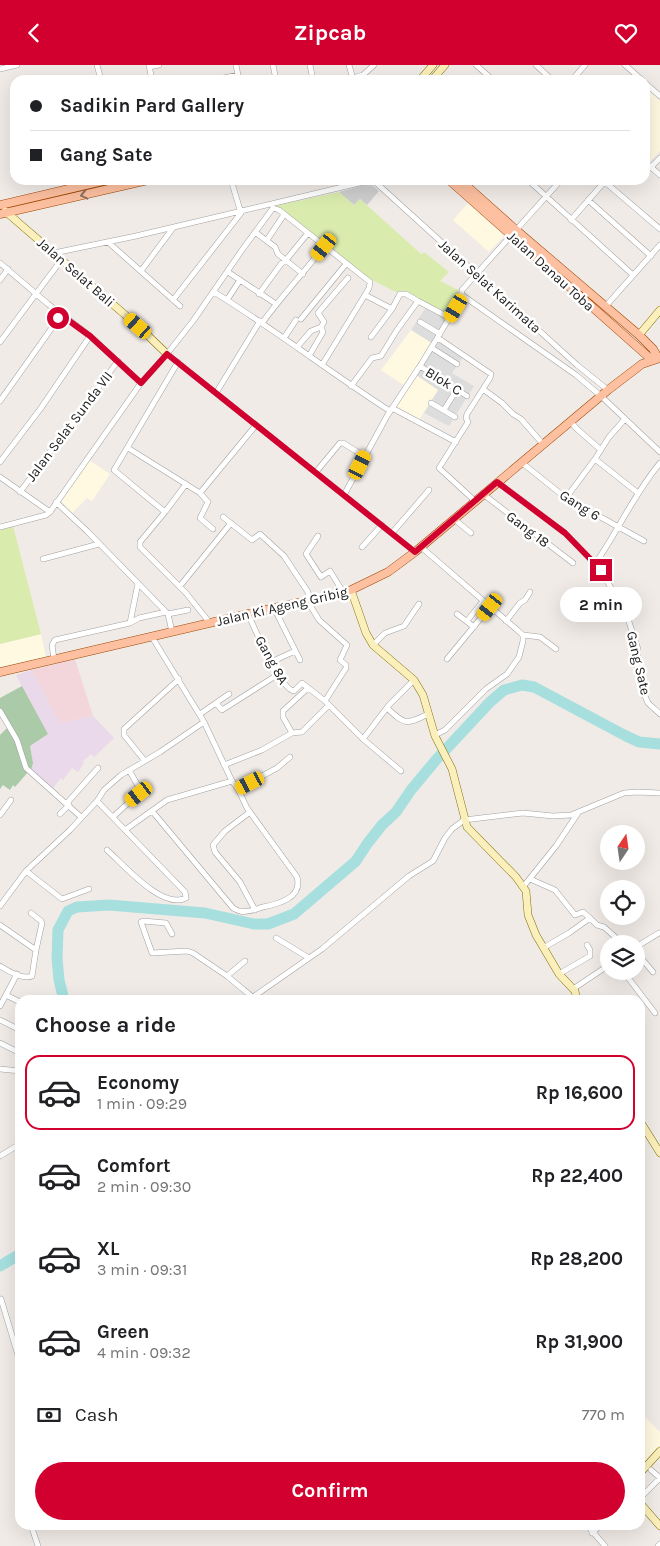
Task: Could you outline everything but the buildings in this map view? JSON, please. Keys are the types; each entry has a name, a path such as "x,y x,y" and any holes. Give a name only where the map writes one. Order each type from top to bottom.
{"main road":[{"path":"2,209 89,185"},
{"path":"2,209 123,185"},
{"name":"Jalan Danau Toba","path":"456,185 657,349"},
{"name":"Jalan Danau Toba","path":"465,185 513,233 654,358"},
{"name":"Jalan Ki Ageng Gribig","path":"0,672 274,607 310,601 347,591 388,572 608,390 642,364 654,358 657,349"}],"street":[{"path":"0,69 17,65"},
{"path":"149,66 159,65"},
{"path":"363,75 374,65"},
{"path":"424,75 433,65"},
{"path":"436,75 445,65"},
{"path":"476,65 487,75"},
{"path":"537,65 547,75"},
{"path":"576,75 585,65"},
{"path":"627,65 637,75"},
{"path":"650,87 660,96"},
{"path":"660,158 651,167 660,175"},
{"path":"172,300 240,213 232,185"},
{"name":"Jalan Selat Karimata","path":"54,253 240,213 345,185"},
{"name":"Jalan Selat Karimata","path":"378,185 608,390"},
{"path":"533,185 633,275"},
{"path":"344,495 391,409 450,318 462,295 462,291 557,185"},
{"path":"571,220 602,185"},
{"path":"610,185 660,229"},
{"path":"588,200 650,256"},
{"name":"Jalan Selat Bali","path":"2,209 62,259 167,354"},
{"path":"0,527 46,515 50,512 141,383 167,354 214,292 271,209 280,210 369,281 370,286 365,295 322,365"},
{"path":"267,240 283,217"},
{"path":"141,271 173,228"},
{"path":"255,232 267,240 275,247 277,252 303,274"},
{"path":"259,294 281,264 308,233"},
{"path":"108,242 180,306"},
{"path":"605,307 660,245"},
{"path":"216,393 261,322 324,247"},
{"path":"0,342 62,259"},
{"path":"0,263 61,315 90,336 141,383"},
{"path":"284,338 346,264"},
{"path":"0,280 8,269"},
{"path":"228,272 276,304"},
{"path":"297,347 311,331 321,327 324,322 318,313 333,298 348,278"},
{"path":"227,300 240,280"},
{"path":"214,292 261,322 351,385 391,409 456,442"},
{"path":"371,337 392,309 399,295 402,294 450,318"},
{"path":"365,295 392,309"},
{"path":"462,295 571,372 601,396 660,452"},
{"path":"351,385 373,358 381,357 397,330 418,301"},
{"path":"638,335 660,309"},
{"path":"0,401 61,315"},
{"path":"420,322 490,372 490,378 466,417 468,422 439,468 474,501"},
{"path":"309,356 323,334 321,327"},
{"path":"0,462 41,408 90,336"},
{"path":"432,348 457,364"},
{"path":"167,354 392,533 418,549 523,635 540,637 556,649"},
{"name":"Jalan Selat Sunda VII","path":"20,492 118,361"},
{"path":"165,512 115,471 115,466 128,448 178,362"},
{"path":"571,372 578,365"},
{"name":"Blok C","path":"420,366 468,396"},
{"path":"444,410 457,389"},
{"path":"483,389 521,419 543,444"},
{"path":"431,403 455,417"},
{"path":"566,498 609,437 625,419"},
{"path":"570,421 601,450"},
{"path":"200,493 256,425"},
{"path":"316,472 340,443 364,456"},
{"path":"128,448 200,493 208,502 200,518 213,529"},
{"path":"595,459 638,493"},
{"name":"Gang 6","path":"521,462 566,498 644,541"},
{"path":"595,564 638,493 660,463"},
{"path":"0,477 50,512"},
{"name":"Gang Sate","path":"497,482 565,533 601,570 628,619 638,649 637,670 645,696 648,703 660,714"},
{"path":"186,484 139,545 142,551 180,586 210,623"},
{"path":"392,533 430,490"},
{"name":"Gang 18","path":"483,494 573,563"},
{"path":"56,502 167,613 172,632"},
{"path":"223,517 252,540 260,534 284,557 308,592 310,605 319,619 347,645 340,660 346,666 344,672 324,701"},
{"path":"454,519 471,533"},
{"path":"180,586 231,523"},
{"path":"362,547 382,525"},
{"path":"318,536 306,554 321,577 330,571 347,591 373,645 414,680 423,695 435,735 452,769 468,830 516,877 523,887 527,894 528,915 543,948 577,995"},
{"path":"43,559 99,544"},
{"path":"130,623 138,583"},
{"path":"506,621 530,592"},
{"path":"466,621 483,601"},
{"path":"373,645 385,633 404,626 419,604"},
{"path":"274,607 300,660"},
{"path":"447,659 490,607"},
{"path":"54,659 52,645 55,640 130,623 139,618 188,611"},
{"name":"Gang 8A","path":"248,614 277,675 287,689 292,692 302,683 308,687"},
{"path":"457,614 474,627"},
{"path":"435,735 445,730 486,689 507,674 519,657 523,635"},
{"path":"152,637 200,714 232,781 250,812 297,877 298,886 291,897 284,902 255,910 239,911 233,908 152,811"},
{"path":"271,662 295,651"},
{"path":"216,703 222,710 277,675"},
{"path":"144,760 124,735 124,729 179,679"},
{"path":"363,739 387,708 414,680"},
{"path":"292,733 283,717 283,711 308,687 363,739 401,771"},
{"path":"200,714 229,694"},
{"path":"224,765 262,750 292,733 302,732 329,705"},
{"path":"387,708 400,721 406,723 428,714"},
{"path":"0,711 17,740 26,768 81,817"},
{"path":"0,905 26,871 70,830 104,791 121,775 160,752 204,722"},
{"path":"238,789 277,768 290,757"},
{"path":"60,814 98,768"},
{"path":"112,817 141,791 129,770"},
{"path":"125,830 167,800 232,781"},
{"path":"259,995 310,958 409,876 433,861 445,838 464,817 523,813 560,816 578,812 624,793 660,793"},
{"path":"0,815 11,800"},
{"path":"97,801 185,891 186,898 177,900 156,894 107,850"},
{"path":"250,812 225,831 213,845 215,852 240,882 255,910"},
{"path":"523,887 556,846 578,812"},
{"path":"26,871 62,899 89,889"},
{"path":"530,879 555,890 575,915 582,912 612,935"},
{"path":"0,965 28,978 32,976 42,923 31,913"},
{"path":"543,948 590,918"},
{"path":"172,934 166,923 141,922 152,953 187,951 227,976 249,995"},
{"path":"0,925 36,950"},
{"path":"645,942 659,933"},
{"path":"276,938 310,958"},
{"path":"560,974 590,956 590,950 587,945"},
{"path":"227,976 245,961"},
{"path":"645,962 653,971"},
{"path":"573,989 600,971"},
{"path":"0,1006 18,974"},
{"path":"630,980 641,995"},
{"path":"6,995 15,999"},
{"path":"645,1000 655,1013"},
{"path":"0,1020 15,1028"},
{"path":"0,1043 15,1050"},
{"path":"0,1069 15,1070"},
{"path":"645,1129 660,1153"},
{"path":"0,1156 15,1147"},
{"path":"0,1298 15,1346"},
{"path":"645,1468 660,1451"},
{"path":"645,1493 660,1478 651,1470"},
{"path":"645,1509 660,1526"},
{"path":"33,1530 38,1546"},
{"path":"590,1530 605,1546"},
{"path":"592,1533 596,1530"}],"shaded area":[{"path":"650,92 660,101 660,151 651,161"},
{"path":"364,185 372,185 379,191 367,205 360,199 354,205 339,192"},
{"path":"468,203 504,236 489,252 453,220"},
{"path":"425,309 447,319 433,344 411,330"},
{"path":"411,330 433,344 405,386 381,370"},
{"path":"438,341 463,357 452,373 474,386 449,426 424,413 438,390 416,375"},
{"path":"416,375 438,390 419,420 395,408"},
{"path":"89,460 110,474 92,501 87,498 72,513 62,500"},
{"path":"41,634 46,657 0,667 0,644"},
{"path":"75,659 93,716 60,723 31,670"},
{"path":"31,670 60,723 93,716 114,738 94,757 91,754 82,762 84,763 78,772 72,768 63,780 61,778 52,789 31,770 33,763 30,746 48,734 16,675"},
{"path":"645,1417 660,1432 660,1446 645,1464"}],"green space":[{"path":"339,192 354,205 360,199 421,254 424,252 449,272 440,281 458,290 458,299 448,316 360,274 275,206"},
{"path":"13,526 41,634 0,644 0,530"},
{"path":"22,686 48,734 30,746 33,763 31,770 27,766 0,709 0,698"},
{"path":"8,727 15,739 28,772 10,790 3,785 0,789 0,735"}],"waterway":[{"path":"63,995 57,958 58,930 68,911 77,907 109,905 205,913 254,924 268,924 294,914 356,861 382,825 396,812 411,790 436,760 490,702 504,690 522,685 534,687 639,742 660,744"},
{"path":"0,1266 15,1257"}],"route":[{"path":"58,318 61,315 90,336 141,383 167,354 415,552 497,482 565,533 601,570"}]}
